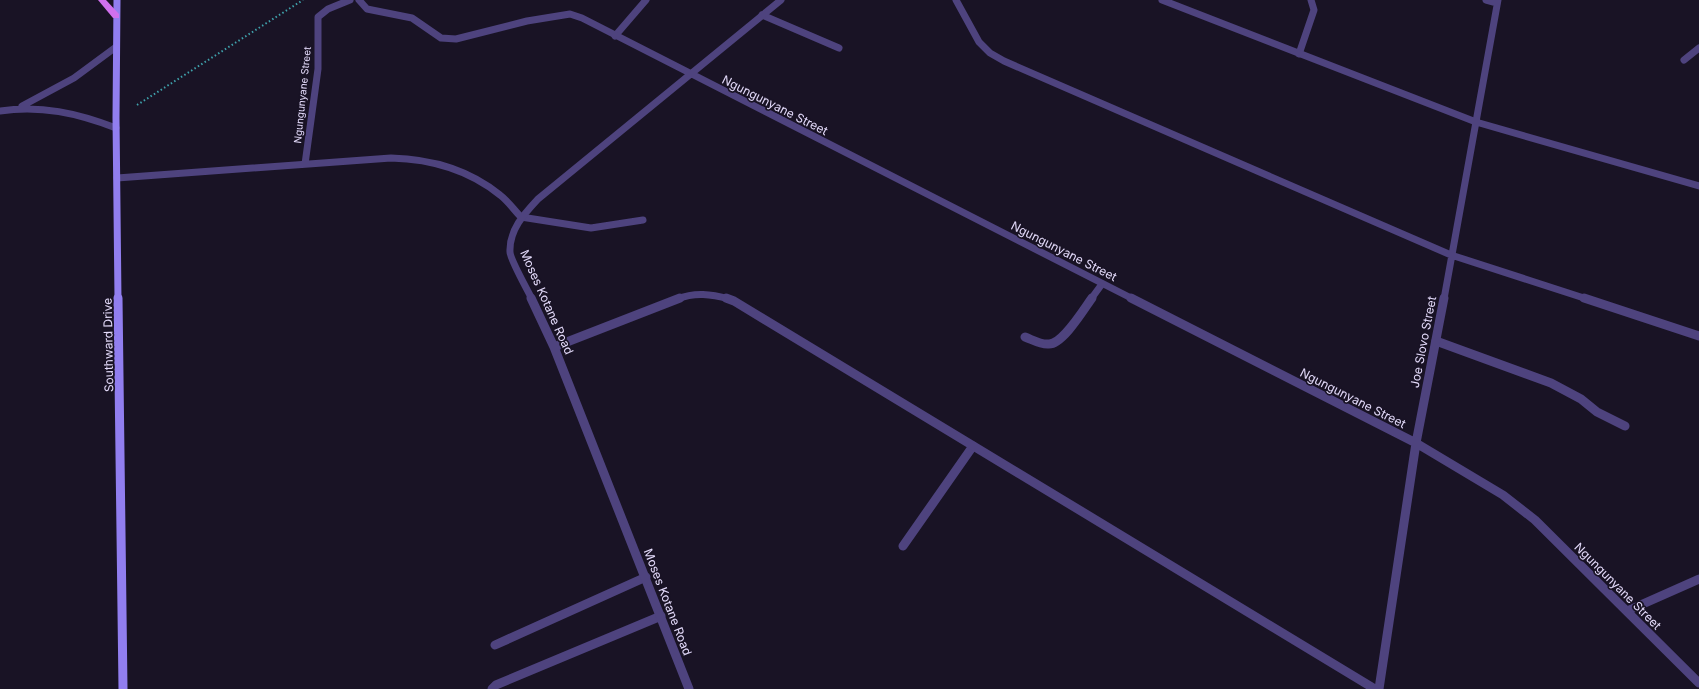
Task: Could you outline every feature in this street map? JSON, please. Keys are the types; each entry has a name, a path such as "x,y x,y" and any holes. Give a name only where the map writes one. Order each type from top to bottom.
{"main road":[{"path":"102,0 116,16"},
{"name":"Southward Drive","path":"117,0 116,128 123,689"}],"street":[{"name":"Ngungunyane Street","path":"305,164 318,69 318,17 328,9 350,0"},
{"name":"Ngungunyane Street","path":"359,0 367,9 408,16 444,39 456,39 527,21 570,14 582,18 690,75 1416,443 1461,468 1497,491 1529,516 1627,610 1699,683"},
{"path":"615,36 646,0"},
{"name":"Moses Kotane Road","path":"689,689 554,347 510,252 512,235 521,217 538,199 781,0"},
{"path":"956,0 979,42 990,53 1004,61 1451,255 1699,336"},
{"path":"1162,0 1476,122 1699,186"},
{"path":"1299,54 1314,10 1312,0"},
{"path":"1486,0 1498,1"},
{"name":"Joe Slovo Street","path":"1379,689 1416,443 1498,1"},
{"path":"762,15 839,48"},
{"path":"20,107 74,78 116,47"},
{"path":"1684,60 1699,48"},
{"path":"0,110 20,107 56,109 84,116 116,128"},
{"path":"117,178 396,158 420,159 438,162 467,173 500,195 521,217 591,228 643,220"},
{"path":"1025,337 1046,344 1055,344 1063,336 1102,284"},
{"path":"554,347 686,296 712,294 734,301 1375,689"},
{"path":"1436,341 1551,383 1581,399 1597,412 1625,426"},
{"path":"904,546 973,446"},
{"path":"495,645 646,577"},
{"path":"1627,610 1699,579"},
{"path":"492,689 496,685 661,616"}],"path":[{"path":"116,118 303,0"}]}
